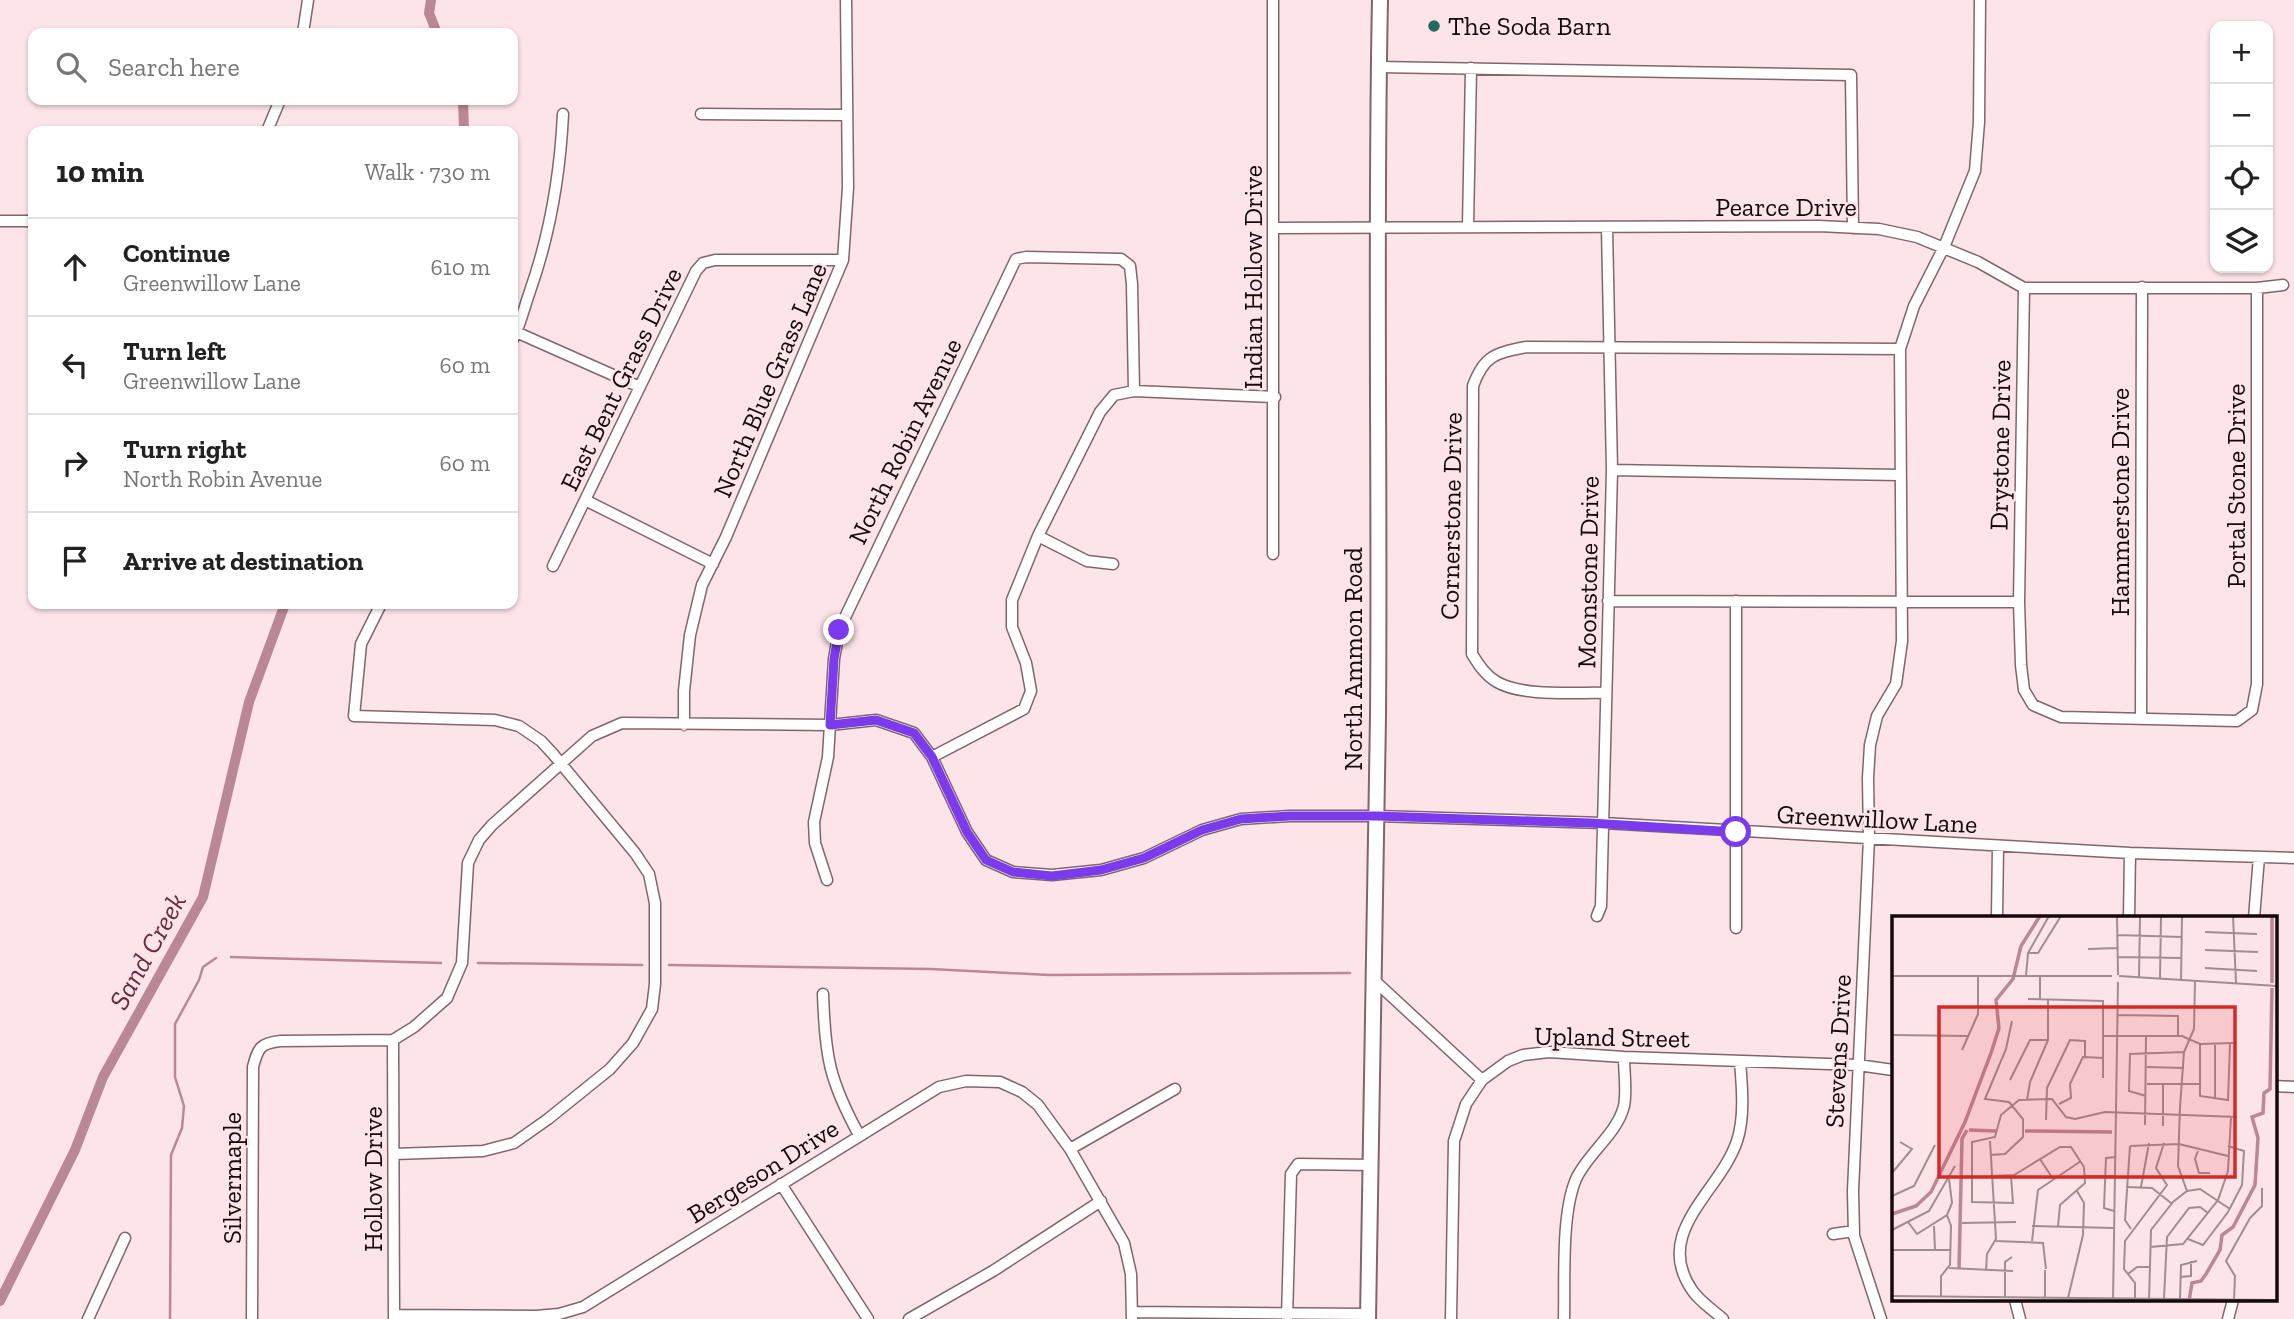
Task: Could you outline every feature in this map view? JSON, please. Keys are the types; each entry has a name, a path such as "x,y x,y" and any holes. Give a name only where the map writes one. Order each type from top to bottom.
{"main road":[{"name":"North Ammon Road","path":"1368,1317 1376,982 1380,0"}],"street":[{"path":"304,28 308,0"},
{"name":"North Blue Grass Lane","path":"684,725 684,691 690,635 702,585 843,260 848,188 846,0"},
{"name":"Indian Hollow Drive","path":"1273,0 1273,554"},
{"name":"Stevens Drive","path":"1881,1319 1861,1261 1854,1231 1870,745 1877,716 1896,684 1902,641 1900,349 1914,306 1944,247 1975,171 1979,122 1980,0"},
{"path":"1378,67 1851,75 1853,228"},
{"path":"1468,227 1471,68"},
{"path":"269,126 278,105"},
{"path":"518,325 541,261 555,203 561,160 563,114"},
{"path":"701,114 847,115"},
{"path":"0,220 28,221"},
{"name":"Pearce Drive","path":"1275,228 1879,229 1917,237 1944,247 1978,262 2024,288 2257,288 2283,285"},
{"name":"Moonstone Drive","path":"1597,916 1601,906 1612,470 1607,228"},
{"name":"North Robin Avenue","path":"827,880 815,843 814,822 828,757 834,659 839,630 1016,260 1026,257 1121,260 1130,266 1134,391"},
{"name":"East Bent Grass Drive","path":"553,566 696,271 703,263 715,260 843,260"},
{"name":"Hammerstone Drive","path":"2141,718 2142,287"},
{"name":"Drystone Drive","path":"2024,288 2019,602 2024,690 2033,705 2061,717 2236,721 2252,710 2257,684"},
{"name":"Portal Stone Drive","path":"2257,288 2257,684"},
{"path":"518,338 640,387"},
{"name":"Cornerstone Drive","path":"1606,693 1526,690 1499,683 1482,670 1472,654 1473,387 1479,368 1497,353 1526,346 1900,349"},
{"path":"932,757 1024,709 1031,691 1026,663 1012,627 1013,600 1038,536 1100,412 1114,395 1134,391 1275,397"},
{"path":"1612,470 1900,475"},
{"path":"585,500 713,564"},
{"path":"1038,536 1087,561 1113,564"},
{"path":"1608,601 2019,602"},
{"path":"1736,601 1736,928"},
{"path":"378,609 361,645 354,716 495,720 519,726 541,741 562,763 635,853 649,874 655,903 656,984 652,1009 633,1043 610,1069 514,1143 483,1151 394,1154"},
{"name":"Greenwillow Lane","path":"393,1040 433,1012 447,998 457,979 465,942 468,863 479,840 592,736 622,723 830,725 876,720 914,733 932,757 967,832 986,860 1013,872 1052,876 1101,870 1144,858 1202,830 1241,819 1289,816 1603,823 2130,853 2294,858"},
{"path":"1997,916 1998,846"},
{"path":"2129,916 2130,853"},
{"path":"2254,916 2259,857"},
{"path":"1376,982 1482,1080 1466,1104 1454,1141 1451,1319"},
{"path":"823,994 826,1056 833,1083 859,1135"},
{"name":"Silvermaple","path":"252,1319 253,1068 257,1052 267,1042 393,1040"},
{"name":"Hollow Drive","path":"393,1040 394,1317"},
{"name":"Upland Street","path":"1482,1080 1508,1061 1523,1055 1549,1052 1858,1065 1892,1070"},
{"path":"1564,1319 1568,1214 1572,1195 1576,1178 1615,1125 1623,1107 1624,1057"},
{"path":"1723,1319 1692,1291 1683,1274 1678,1254 1684,1226 1725,1167 1737,1140 1741,1107 1740,1061"},
{"name":"Bergeson Drive","path":"394,1317 560,1317 583,1307 939,1087 965,1081 1000,1082 1021,1092 1038,1105 1070,1149 1124,1243 1131,1274 1132,1315"},
{"path":"2276,1086 2294,1087"},
{"path":"1070,1149 1175,1088"},
{"path":"1287,1316 1291,1174 1298,1164 1372,1165"},
{"path":"781,1184 868,1319"},
{"path":"909,1319 993,1271 1101,1201"},
{"path":"1833,1234 1854,1231"},
{"path":"88,1319 125,1238"},
{"path":"2016,1302 2020,1319"},
{"path":"2228,1319 2232,1302"},
{"path":"1132,1315 1368,1317"}],"waterway":[{"name":"Sand Creek","path":"431,0 429,13 435,28"},
{"name":"Sand Creek","path":"463,105 464,126"},
{"name":"Sand Creek","path":"0,1301 75,1150 103,1077 203,897 249,702 283,609"},
{"path":"231,957 441,963"},
{"path":"170,1319 171,1155 182,1128 184,1106 175,1077 175,1024 199,980 203,967 216,958"},
{"path":"478,963 642,965"},
{"path":"669,965 931,969 1049,975 1350,973"}],"place":[{"name":"The Soda Barn","path":"1434,26"}],"route":[{"path":"839,630 834,659 830,725 876,720 914,733 932,757 967,832 986,860 1013,872 1052,876 1101,870 1144,858 1202,830 1241,819 1289,816 1590,823 1736,832"}]}
